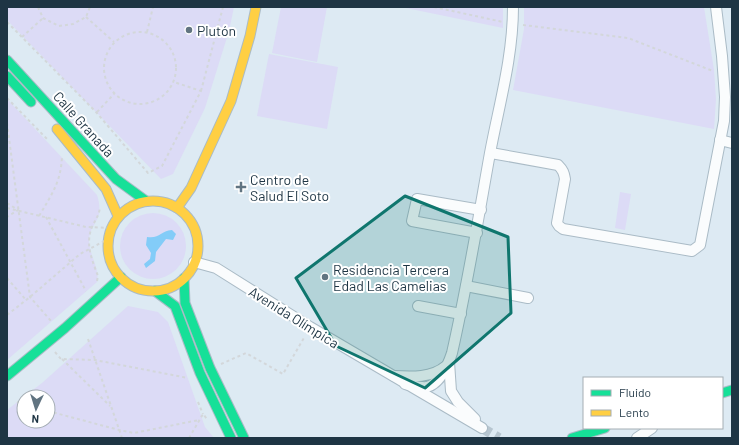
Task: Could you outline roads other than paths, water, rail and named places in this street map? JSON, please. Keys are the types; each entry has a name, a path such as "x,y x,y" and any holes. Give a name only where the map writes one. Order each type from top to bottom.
{"street":[{"path":"177,208 191,188 231,101 250,36 256,7"},
{"path":"405,384 426,387 437,382 449,362 461,314 477,234 490,153 511,48 513,7"},
{"path":"490,153 558,165 562,169 565,179 558,223 563,229 692,251 700,245 724,121 724,76 727,55 716,7"},
{"name":"Calle Granada","path":"7,60 116,179 146,201"},
{"name":"Calle Granada","path":"7,76 39,110"},
{"name":"Calle Granada","path":"50,121 106,189 118,216"},
{"path":"720,140 732,143"},
{"path":"477,234 412,221 416,199 481,210"},
{"path":"146,201 160,201 177,208 192,224 197,236 198,249 190,271 184,278 170,287 155,291 139,289 130,284 114,270 108,255 108,239 111,228 118,216 131,206 146,201"},
{"name":"Avenida Olímpica","path":"194,262 216,268 310,327 482,428 458,402 451,391"},
{"path":"7,376 47,344 121,277"},
{"path":"184,278 185,303 210,368 244,438"},
{"path":"466,286 528,298"},
{"path":"155,291 175,306 200,373 231,438"},
{"path":"418,306 461,314"},
{"path":"392,376 413,377 431,374 442,369 449,362"},
{"path":"449,362 451,391"},
{"path":"424,375 451,391"},
{"path":"572,438 602,429"},
{"path":"637,438 650,429"}],"water":[{"path":"172,230 176,234 173,240 166,239 156,252 155,261 146,268 144,264 150,259 151,253 146,245 147,237 155,237"}],"tunnel":[{"path":"482,428 499,438"}],"place":[{"name":"Plutón","path":"189,30"},
{"name":"Centro de Salud El Soto","path":"241,187"},
{"name":"Residencia Tercera Edad Las Camelias","path":"325,277"}]}
